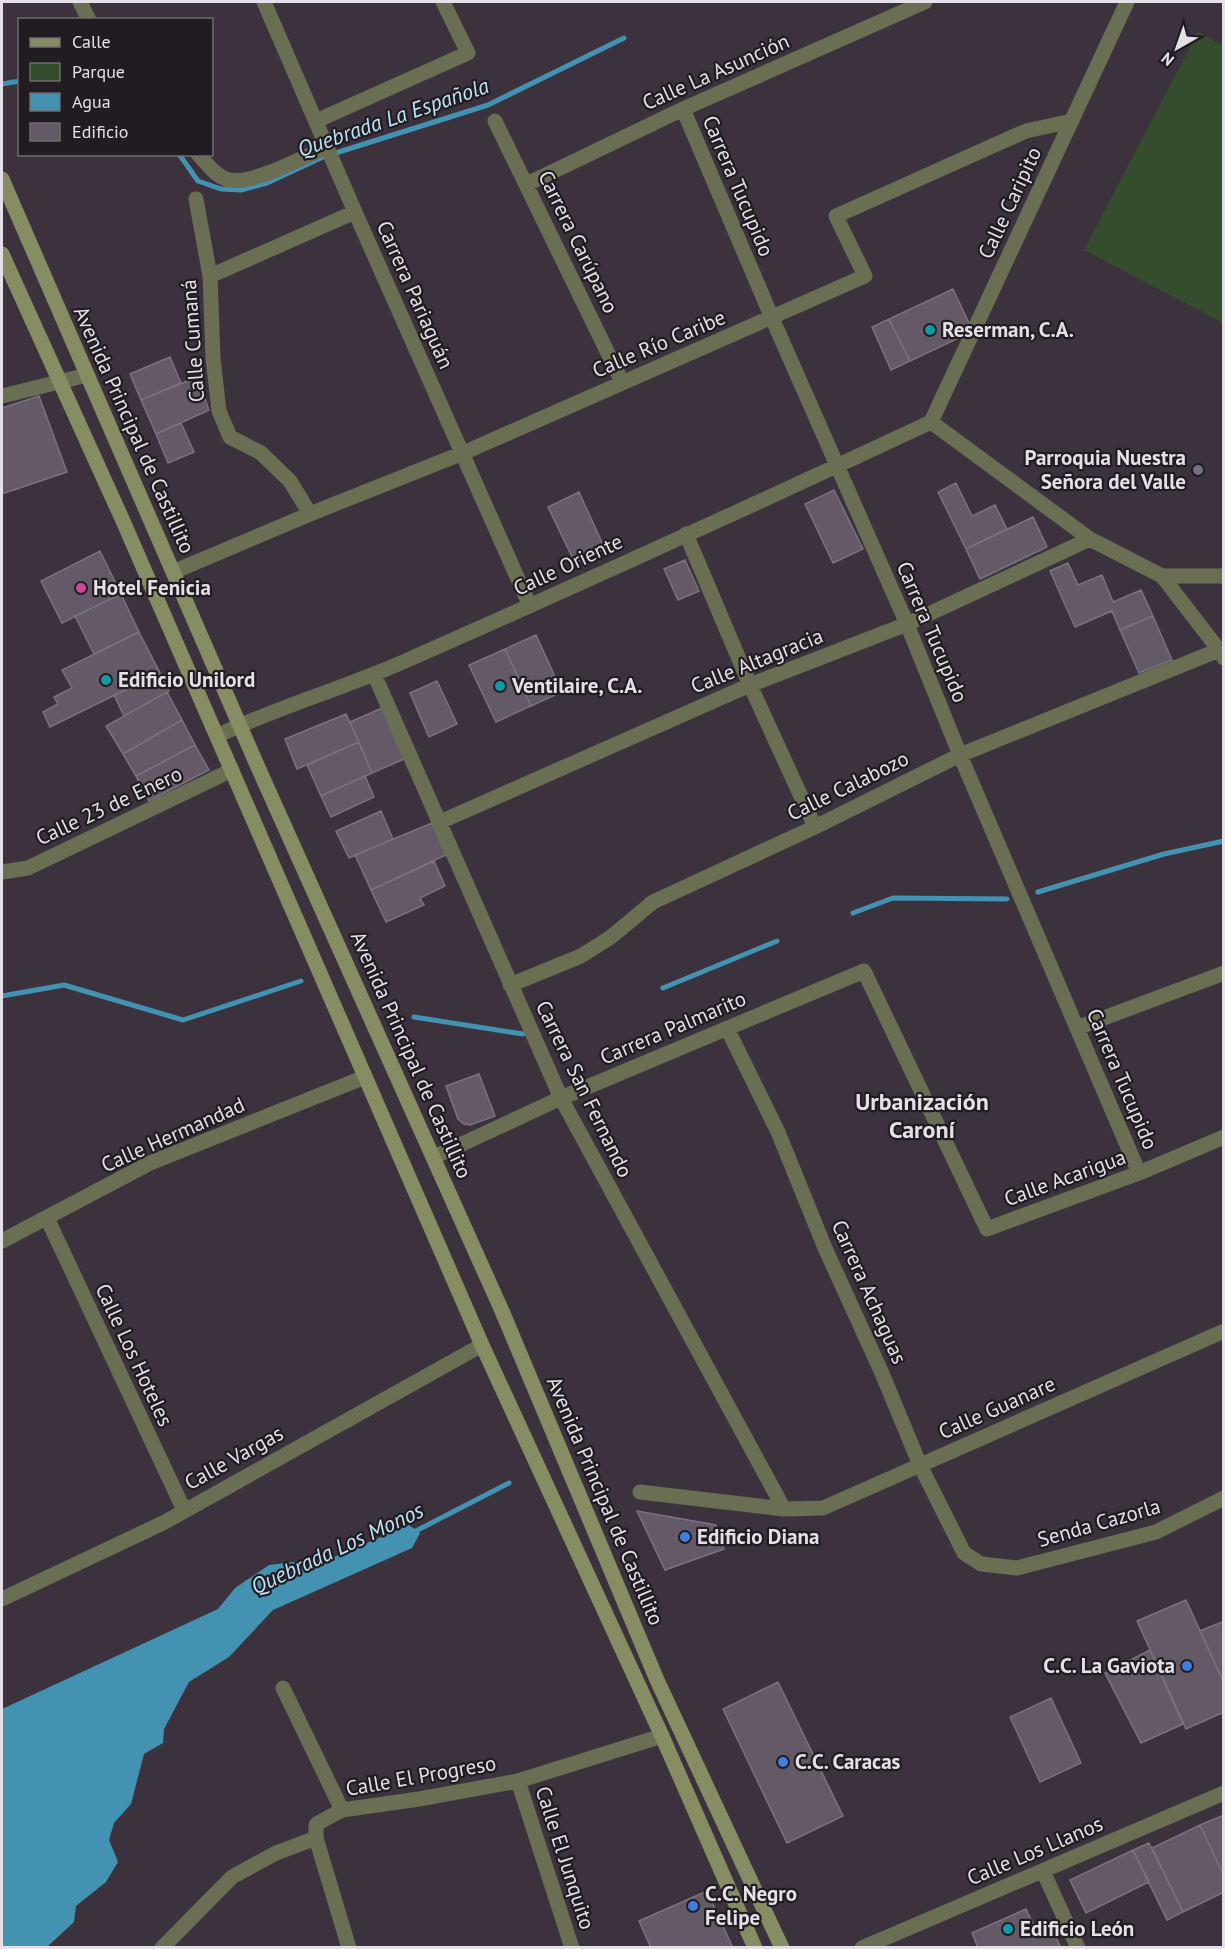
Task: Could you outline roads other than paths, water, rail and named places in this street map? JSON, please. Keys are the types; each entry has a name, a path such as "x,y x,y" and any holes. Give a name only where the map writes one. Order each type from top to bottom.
{"main road":[{"name":"Avenida Principal de Castillito","path":"2,179 240,725 507,1322 657,1680 782,1947"},
{"name":"Avenida Principal de Castillito","path":"2,254 218,736 482,1345 662,1736 755,1947"}],"street":[{"path":"80,2 88,18"},
{"name":"Carrera Pariaguán","path":"264,2 530,606"},
{"path":"316,121 468,53 443,2"},
{"name":"Calle La Asunción","path":"527,184 683,109 925,2"},
{"name":"Calle Caripito","path":"931,422 1127,2"},
{"name":"Carrera Tucupido","path":"683,109 836,466 907,624 960,755 1139,1173"},
{"name":"Carrera Carúpano","path":"495,121 622,382"},
{"name":"Calle Río Caribe","path":"173,572 463,453 865,276 836,216 1026,131 1072,121"},
{"path":"200,156 212,171 230,180 252,179 327,148"},
{"name":"Calle Cumaná","path":"196,199 210,276 213,358 219,411 230,437 261,453 290,481 310,514"},
{"path":"210,276 355,212"},
{"path":"2,396 87,375"},
{"path":"931,422 1090,539 1162,576 1221,654"},
{"name":"Calle Oriente","path":"218,736 240,725 374,674 530,606 931,422"},
{"path":"686,534 750,685 815,827"},
{"name":"Calle Altagracia","path":"440,822 750,685 907,624 1090,539"},
{"path":"1162,576 1224,576"},
{"name":"Calle Calabozo","path":"510,985 581,956 611,937 653,902 815,827 960,755 1221,654"},
{"name":"Carrera San Fernando","path":"374,674 561,1098 784,1509"},
{"name":"Calle 23 de Enero","path":"2,872 28,868 232,770"},
{"name":"Carrera Palmarito","path":"434,1157 561,1098 864,971 987,1228"},
{"path":"1077,1028 1224,973"},
{"name":"Carrera Achaguas","path":"727,1028 778,1132 825,1248 881,1371 920,1465 964,1553 981,1564"},
{"name":"Calle Hermandad","path":"2,1241 150,1163 365,1077"},
{"name":"Calle Acarigua","path":"987,1228 1139,1173 1224,1137"},
{"name":"Calle Los Hoteles","path":"47,1218 184,1510"},
{"name":"Calle Guanare","path":"640,1492 784,1509 823,1508 1224,1331"},
{"name":"Calle Vargas","path":"2,1599 163,1522 482,1345"},
{"name":"Senda Cazorla","path":"981,1564 1017,1568 1156,1532 1224,1498"},
{"path":"283,1688 342,1810"},
{"name":"Calle El Progreso","path":"316,1838 318,1823 342,1810 518,1781 662,1736"},
{"name":"Calle El Junquito","path":"518,1781 573,1947"},
{"name":"Calle Los Llanos","path":"862,1947 1224,1793"},
{"path":"162,1947 232,1877 276,1853 316,1838 350,1947"},
{"path":"1043,1871 1078,1947"}],"water":[{"path":"409,1525 420,1533 412,1548 273,1610 229,1657 189,1682 164,1729 163,1743 144,1754 131,1804 114,1823 109,1840 118,1862 106,1882 76,1906 74,1922 47,1947 2,1947 2,1709 218,1609 235,1588 269,1565 334,1557"}],"waterway":[{"name":"Quebrada La Española","path":"180,156 198,181 221,189 241,190 267,183 323,157 488,105 624,38"},
{"name":"Quebrada La Española","path":"2,84 18,81"},
{"path":"1038,892 1164,854 1224,841"},
{"path":"853,913 893,898 1007,899"},
{"path":"663,988 777,941"},
{"path":"2,996 64,985 183,1020 301,981"},
{"path":"414,1017 523,1034"},
{"name":"Quebrada Los Monos","path":"412,1533 509,1483"}],"place":[{"name":"Reserman, C.A.","path":"930,330"},
{"name":"Parroquia Nuestra Señora del Valle","path":"1198,470"},
{"name":"Hotel Fenicia","path":"81,588"},
{"name":"Edificio Unilord","path":"106,680"},
{"name":"Ventilaire, C.A.","path":"500,686"},
{"name":"Edificio Diana","path":"685,1537"},
{"name":"C.C. La Gaviota","path":"1187,1666"},
{"name":"C.C. Caracas","path":"783,1762"},
{"name":"C.C. Negro Felipe","path":"693,1906"},
{"name":"Edificio León","path":"1008,1929"}],"district":[{"name":"Urbanización Caroní","path":"922,1116"}]}
